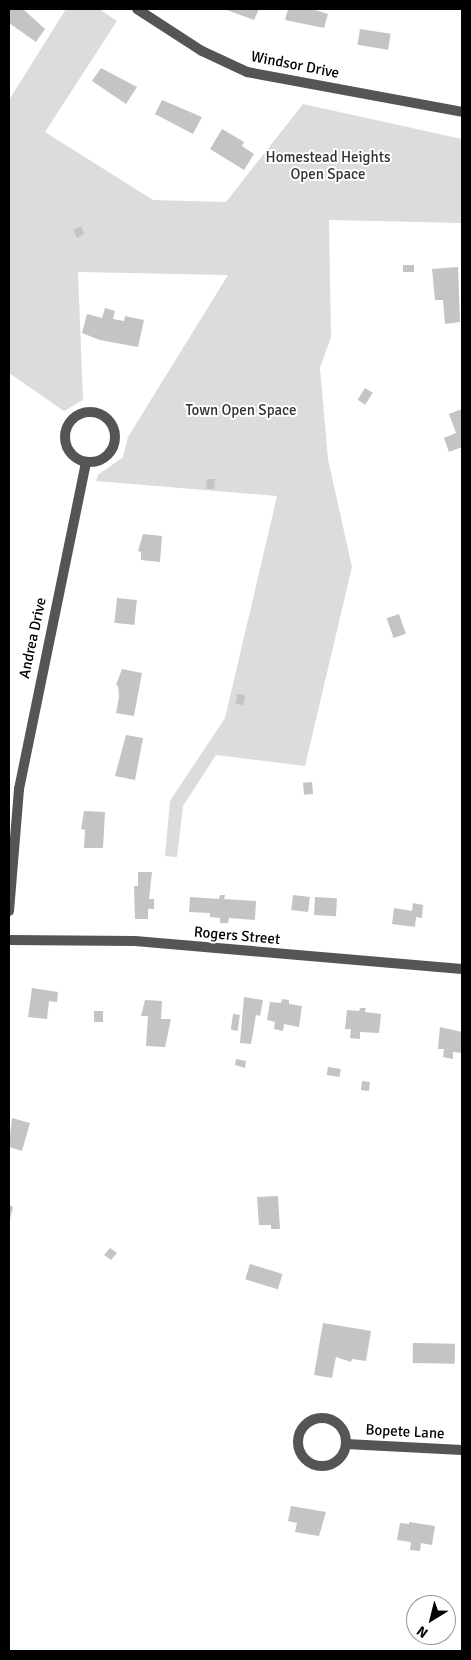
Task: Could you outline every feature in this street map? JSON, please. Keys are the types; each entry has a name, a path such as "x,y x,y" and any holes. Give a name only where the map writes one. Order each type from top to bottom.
{"street":[{"name":"Windsor Drive","path":"137,9 202,51 246,72 462,112"},
{"path":"91,412 109,421 115,440 105,457 86,462 71,454 65,439 72,420 91,412"},
{"name":"Andrea Drive","path":"9,911 19,789 86,462"},
{"name":"Rogers Street","path":"9,940 135,941 462,968"},
{"name":"Bopete Lane","path":"320,1418 336,1423 346,1436 346,1444 341,1458 328,1466 320,1467 301,1454 298,1439 306,1425 320,1418"},
{"name":"Bopete Lane","path":"346,1444 462,1450"}],"green space":[{"name":"Town Open Space","path":"66,9 99,9 117,21 45,132 153,200 226,202 303,104 462,139 462,223 329,220 331,337 320,368 328,459 352,567 305,766 216,755 183,806 177,857 165,856 170,801 225,718 277,496 96,481 98,475 123,457 128,437 228,275 78,272 83,400 64,411 9,373 9,100"}],"building":[{"path":"9,9 23,9 45,29 36,42 9,23"},
{"path":"224,9 259,9 254,20"},
{"path":"288,9 312,9 328,14 324,28 285,20"},
{"path":"360,29 391,34 388,50 357,45"},
{"path":"101,68 137,87 126,104 92,81"},
{"path":"162,100 202,117 193,134 155,114"},
{"path":"222,129 244,142 242,146 254,154 244,170 210,149"},
{"path":"81,226 84,234 77,238 73,230"},
{"path":"403,265 414,265 414,272 403,272"},
{"path":"458,267 460,322 445,324 443,300 435,300 432,269"},
{"path":"105,308 115,311 113,319 124,321 125,316 144,320 138,347 100,340 82,333 87,314 102,318"},
{"path":"365,388 373,393 365,405 358,400"},
{"path":"462,409 462,447 449,452 444,438 456,433 449,414"},
{"path":"207,479 215,479 214,489 206,489"},
{"path":"143,534 162,536 160,562 141,560 141,552 138,551"},
{"path":"117,598 137,600 134,625 114,623"},
{"path":"399,614 406,634 394,638 387,618"},
{"path":"122,669 142,673 134,716 116,713 119,697 118,686 116,685"},
{"path":"237,694 245,695 244,705 236,704"},
{"path":"126,735 143,738 135,780 115,776"},
{"path":"312,782 313,794 304,795 303,783"},
{"path":"84,811 105,812 103,848 84,848 85,830 81,829"},
{"path":"138,872 152,872 149,899 154,899 154,909 148,909 148,919 135,919 134,886 138,886"},
{"path":"220,895 225,895 224,899 256,901 255,920 229,918 228,923 220,923 220,918 210,917 210,913 189,912 190,897 219,899"},
{"path":"293,895 310,897 308,912 291,910"},
{"path":"315,897 337,898 336,916 314,915"},
{"path":"413,903 423,905 422,918 416,917 415,927 392,924 394,908 412,911"},
{"path":"32,988 58,992 57,1002 49,1001 47,1019 28,1017"},
{"path":"244,997 263,1000 260,1016 256,1015 251,1044 240,1043"},
{"path":"282,999 289,1000 289,1004 302,1006 299,1027 284,1024 283,1031 274,1029 275,1022 267,1020 270,1002 281,1003"},
{"path":"145,1000 162,1001 161,1019 171,1019 165,1047 146,1046 148,1016 141,1016"},
{"path":"360,1008 366,1008 365,1012 381,1014 379,1033 360,1032 360,1039 350,1038 351,1029 345,1029 347,1010 359,1011"},
{"path":"94,1011 103,1011 103,1022 94,1022"},
{"path":"233,1014 240,1015 238,1031 231,1030"},
{"path":"440,1027 462,1032 462,1053 453,1052 453,1059 443,1057 444,1049 438,1049"},
{"path":"236,1059 246,1061 245,1068 235,1065"},
{"path":"328,1067 341,1069 340,1077 327,1075"},
{"path":"362,1081 370,1082 369,1091 361,1090"},
{"path":"12,1118 30,1123 22,1151 9,1147"},
{"path":"278,1196 280,1229 271,1229 271,1225 259,1225 257,1197"},
{"path":"9,1205 13,1207 9,1223"},
{"path":"110,1248 117,1253 111,1260 104,1255"},
{"path":"250,1264 283,1274 278,1289 245,1279"},
{"path":"323,1323 371,1331 366,1361 352,1359 351,1362 336,1357 332,1378 314,1375"},
{"path":"413,1343 455,1344 455,1364 413,1363"},
{"path":"291,1506 326,1512 319,1536 295,1532 297,1523 288,1521"},
{"path":"409,1522 435,1526 432,1545 421,1543 420,1551 410,1550 411,1542 397,1540 400,1523 409,1524"}],"park label":[{"name":"Homestead Heights Open Space","path":"328,166"}]}
